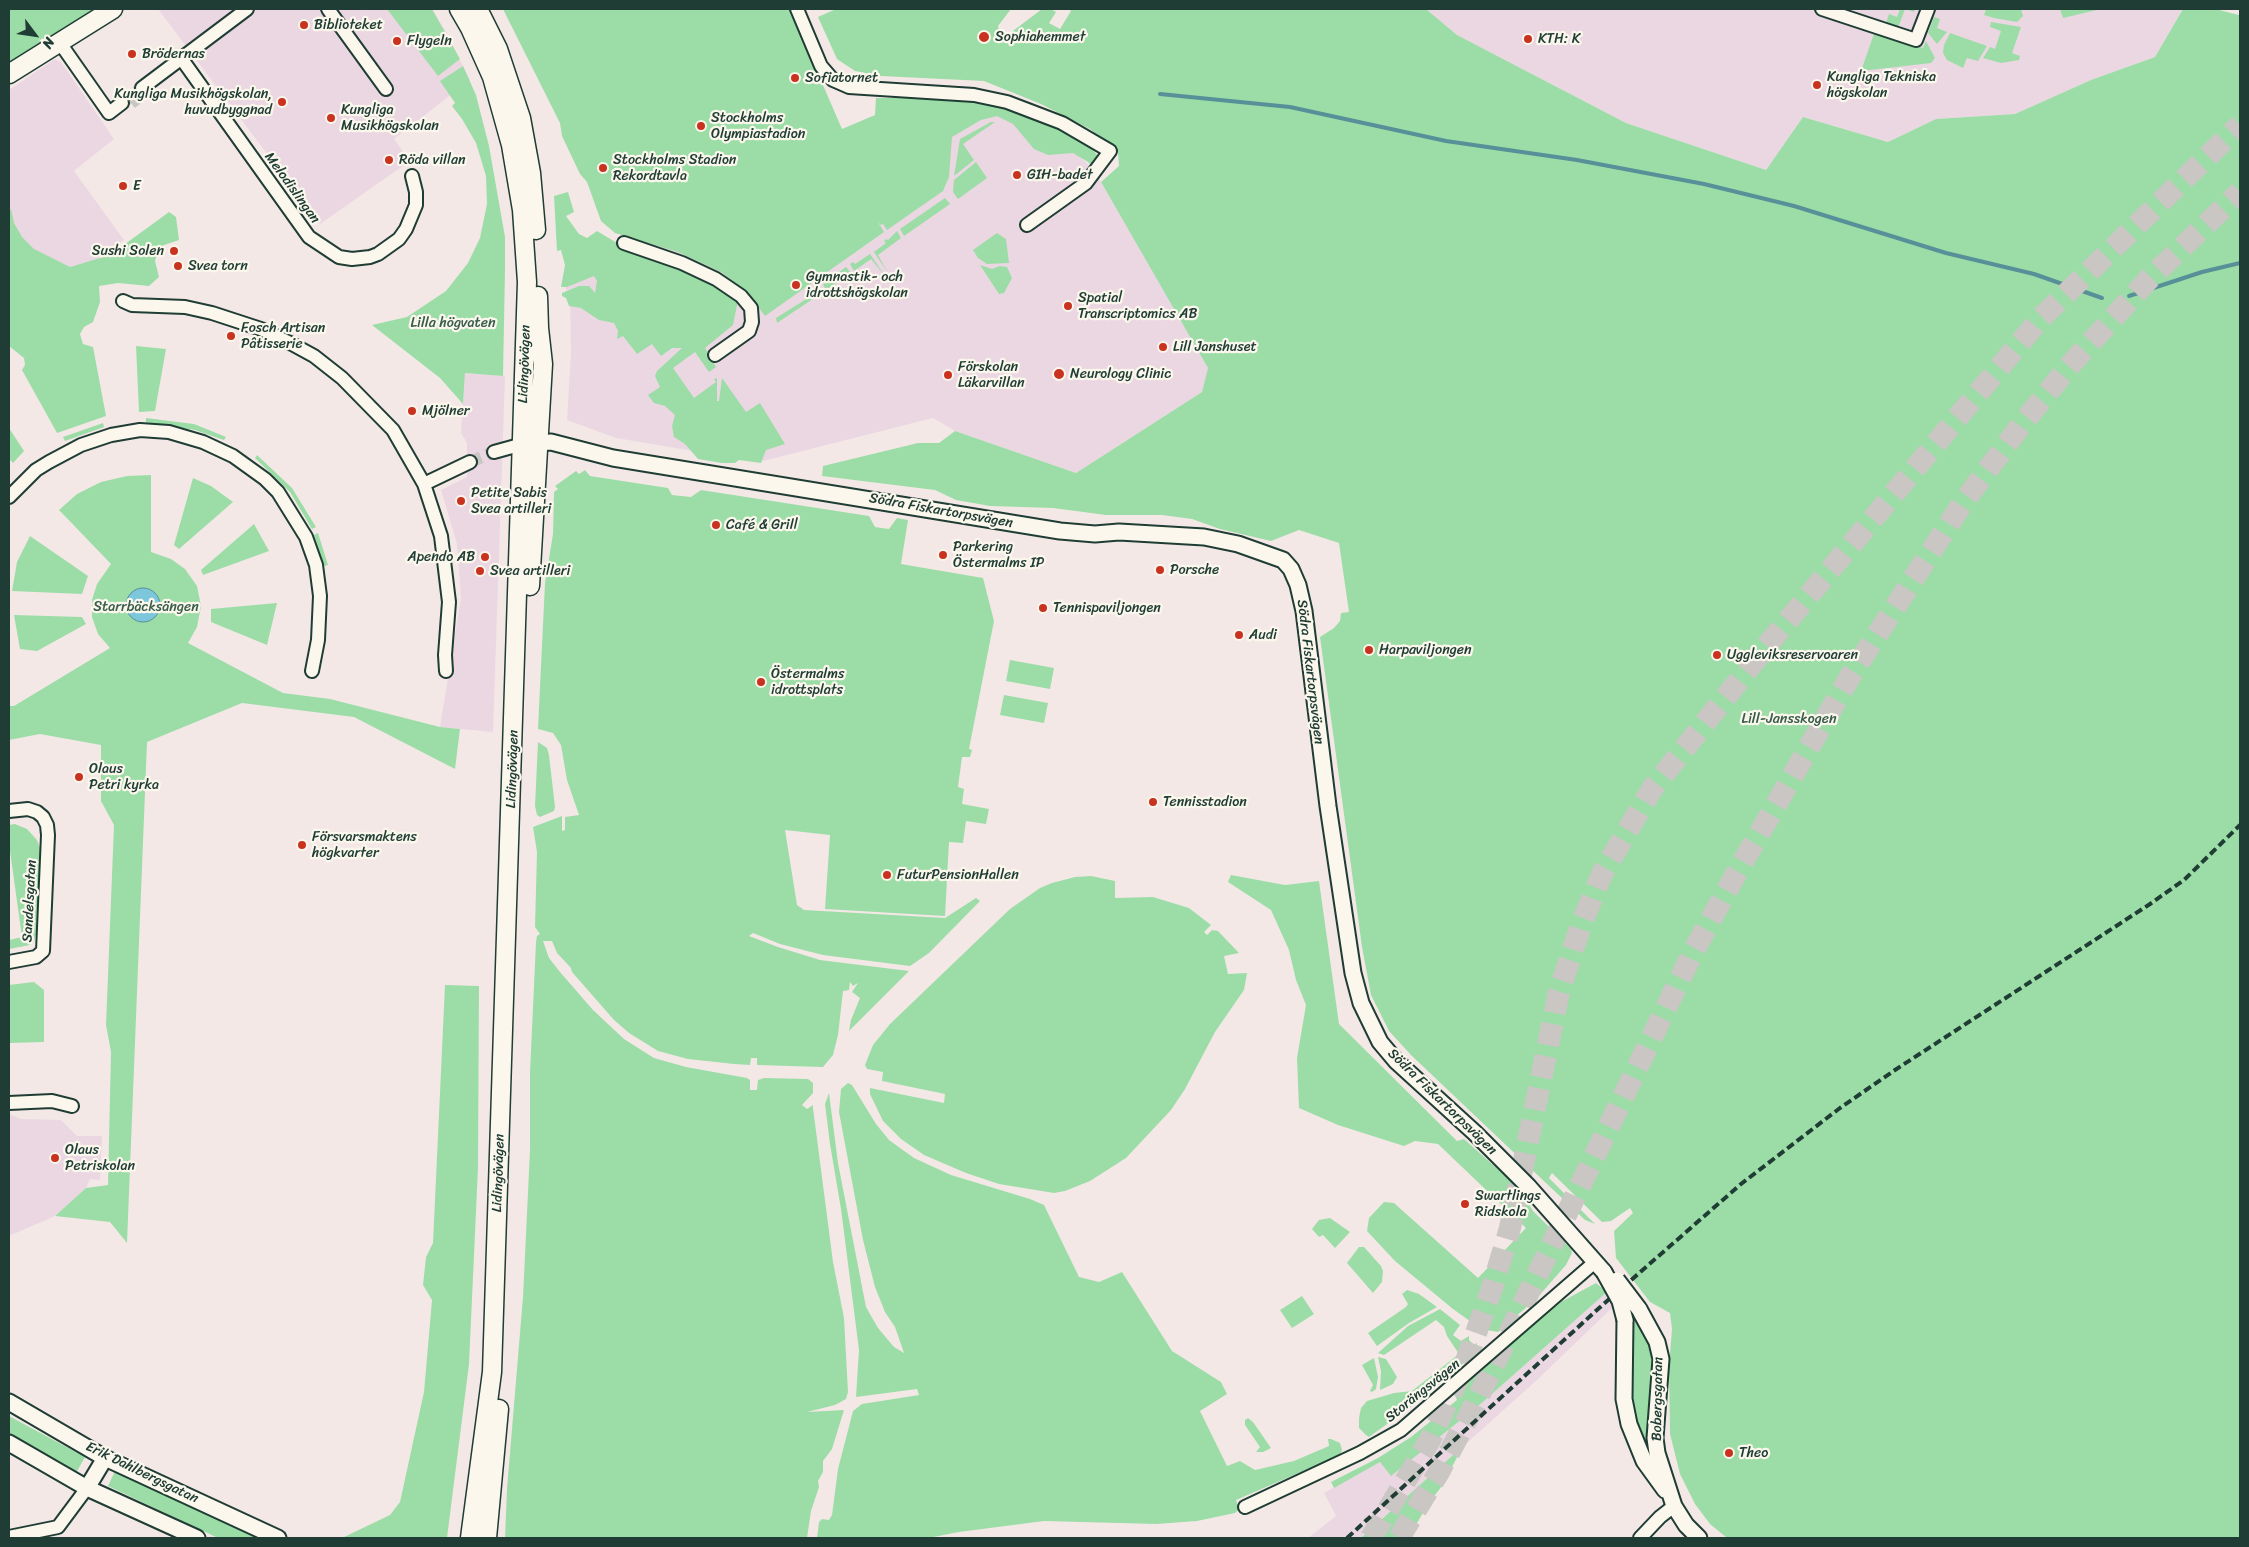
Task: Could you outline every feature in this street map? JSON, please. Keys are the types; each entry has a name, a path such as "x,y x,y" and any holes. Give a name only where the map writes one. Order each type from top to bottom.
{"main road":[{"path":"9,74 113,9"},
{"name":"Lidingövägen","path":"459,9 481,51 500,101 511,145 522,210 527,282 534,537 527,617 505,1313 500,1407 487,1538"},
{"name":"Lidingövägen","path":"470,1538 472,1511 490,1401 531,444 543,364 539,328 534,203 526,142 509,78 498,49 478,9"}],"street":[{"path":"142,88 247,9"},
{"path":"328,9 386,89"},
{"path":"797,9 820,66 833,80 849,87 964,94 1008,102 1062,123 1110,151 1086,183 1027,225"},
{"path":"1822,9 1916,40 1928,9"},
{"path":"60,43 108,113 122,103"},
{"name":"Melodislingan","path":"181,58 309,238 339,257 352,259 370,257 378,254 399,239 406,229 416,205 412,176"},
{"path":"624,243 682,262 716,278 741,296 751,308 752,322 749,331 715,355"},
{"path":"123,301 132,305 185,307 212,313 261,329 314,356 355,390 392,430 424,484 441,536 446,568 448,602 444,655 446,671"},
{"path":"9,496 36,470 49,462 81,445 111,435 140,430 169,432 203,442 233,456 265,479 278,492 306,537 316,565 320,596 318,640 312,671"},
{"name":"Södra Fiskartorpsvägen","path":"531,444 552,442 613,458 1060,531 1095,534 1119,532 1204,537 1238,544 1283,560 1291,569 1298,585 1304,611 1328,806 1353,973 1361,1003 1380,1042 1396,1061 1475,1133 1528,1186 1600,1267"},
{"path":"494,452 531,444"},
{"path":"424,484 470,462"},
{"name":"Sandelsgatan","path":"9,811 28,809 44,817 48,826 43,951 36,957 9,962"},
{"path":"9,1103 52,1101 72,1106"},
{"name":"Bobergsgatan","path":"1600,1267 1616,1280 1638,1309 1658,1342 1660,1359 1655,1438 1657,1453 1671,1499"},
{"name":"Bobergsgatan","path":"1600,1267 1620,1301 1625,1320 1624,1399 1629,1424 1644,1461 1671,1499 1686,1525 1699,1538"},
{"name":"Storängsvägen","path":"1245,1506 1360,1453 1401,1430 1600,1267"},
{"name":"Erik Dahlbergsgatan","path":"9,1402 105,1458 278,1538"},
{"path":"9,1443 87,1488 197,1538"},
{"path":"9,1537 58,1527 87,1488 105,1458"},
{"path":"1640,1538 1660,1517 1671,1499"}],"shaded area":[{"name":"Kungliga Musikhögskolan","path":"158,9 432,9 470,80 394,139 410,161 320,224"},
{"name":"Kungliga Tekniska högskolan","path":"1426,9 2183,9 2155,57 2091,80 2015,114 1936,119 1888,142 1803,117 1766,170 1626,123 1457,35"},
{"path":"55,59 61,62 114,139 74,171 124,240 9,323 9,90"},
{"name":"Gymnastik- och idrottshögskolan","path":"997,113 1076,151 1101,182 1215,378 1204,385 1202,392 1076,473 955,431 933,418 759,462 616,438 567,420 571,353 570,295 565,288 570,282 614,251 625,237"},
{"name":"Svea artilleri","path":"465,373 505,376 493,732 440,727 461,598 457,544 441,490 467,477 467,443 461,433"},
{"name":"Olaus Petriskolan","path":"9,1114 21,1119 61,1120 77,1136 102,1136 100,1180 90,1179 86,1188 55,1216 9,1236"},
{"path":"1607,1292 1615,1305 1537,1380 1361,1538 1308,1538 1336,1516 1324,1493 1380,1462 1391,1475 1483,1402"}],"green space":[{"path":"9,9 94,9 9,63"},
{"path":"387,9 432,9 460,59 438,76"},
{"name":"Stockholms Olympiastadion","path":"503,9 790,9 842,129 875,115 876,98 936,98 980,103 1009,108 1058,126 1088,144 1097,155 1098,163 1095,170 1088,162 1073,153 1048,155 1034,149 1013,124 997,116 981,120 952,137 949,177 943,191 887,230 883,224 881,225 878,222 884,232 765,316 748,293 721,272 678,252 615,233 601,221 587,182 580,174 562,136 560,123"},
{"name":"Lill-Jansskogen","path":"836,9 1011,9 998,26 1001,40 1042,9 1051,9 1056,12 1049,23 1060,29 1071,11 1068,9 1426,9 1457,35 1626,123 1766,170 1803,117 1888,142 1936,119 2015,114 2091,80 2155,57 2183,9 2215,9 2239,15 2240,13 2240,1538 1727,1538 1710,1524 1695,1504 1680,1474 1670,1434 1669,1367 1672,1329 1670,1313 1650,1302 1616,1258 1614,1231 1633,1213 1630,1208 1611,1221 1602,1222 1552,1173 1549,1178 1595,1224 1585,1220 1411,1055 1389,1031 1371,995 1362,947 1320,637 1334,628 1340,621 1341,613 1349,612 1339,543 1299,530 1271,541 1220,529 1192,519 1162,515 1106,515 1053,508 990,506 956,500 935,490 822,476 823,466 918,443 939,443 955,431 1076,473 1202,392 1208,368 1101,182 1119,166 1118,152 1090,129 1041,104 984,81 881,76 855,71 837,59 818,17"},
{"path":"1900,9 1905,9 1898,28 1886,23 1889,14 1897,17"},
{"path":"1986,9 2021,9 2023,16 2017,22 1994,18 1984,15"},
{"path":"2060,9 2093,9 2097,10 2063,18"},
{"path":"1934,17 1940,19 1937,28 1947,32 1937,44 1928,33"},
{"path":"1991,22 2021,27 2012,53 2020,56 2019,60 2001,63 1983,58 1990,47 1995,49 2001,31 1990,27"},
{"path":"1875,31 1923,48 1926,41 1935,58 1931,63 1861,71"},
{"path":"1950,33 1987,46 1978,61 1967,58 1963,68 1947,60 1943,53 1944,45"},
{"name":"Lilla högvaten","path":"463,66 476,95 489,146 505,237 505,271 503,376 465,373 463,404 440,378 372,325 407,317 446,291 468,263 480,238 487,204 486,176 476,143 452,106 455,103 440,81"},
{"path":"991,122 995,122 963,144 974,160 954,176 960,139"},
{"path":"976,162 987,178 958,199 953,192 954,180"},
{"path":"568,192 574,212 566,216 579,234 587,238 597,231 622,246 642,252 704,279 738,300 733,325 705,348 716,367 709,372 695,352 673,368 694,398 716,382 714,379 717,378 717,401 719,401 722,378 746,412 760,403 785,444 766,450 761,463 739,460 735,463 722,463 698,459 685,444 674,437 672,426 675,415 665,406 654,403 648,395 660,387 655,376 657,371 682,348 672,348 661,356 652,344 637,354 623,336 617,339 618,331 614,323 599,320 581,308 569,306 562,293 579,286 589,286 595,293 597,281 594,276 567,287 561,287 565,265 561,250 557,251 554,196"},
{"path":"945,198 950,204 904,236 900,229"},
{"path":"11,209 14,223 22,237 34,249 70,267 110,255 169,212 176,217 179,240 164,245 158,251 155,261 159,277 149,286 118,283 99,286 100,302 93,322 84,327 80,334 83,344 93,347 106,416 57,433 22,370 25,365 24,358 9,346 9,211"},
{"path":"897,231 901,238 878,255 888,273 874,252 886,243 884,241 886,239 888,240"},
{"path":"997,233 1006,239 1009,263 987,264 978,258 973,250"},
{"path":"870,254 885,276 871,259 854,271 850,264 853,262 855,264"},
{"path":"980,265 992,269 1000,266 1007,267 1012,278 1004,293 999,294"},
{"path":"846,267 851,273 826,290 823,284 833,280 831,278"},
{"path":"819,287 823,292 777,323 776,318 816,293 814,290"},
{"path":"136,346 166,349 155,411 139,412"},
{"path":"146,418 194,424 226,437 224,440 195,430 146,423"},
{"path":"103,423 104,427 65,441 63,437"},
{"path":"9,428 24,451 13,463 9,459"},
{"path":"257,455 292,488 316,527 312,529 290,492 255,458"},
{"path":"585,470 590,476 668,488 672,495 691,497 701,490 869,516 875,527 889,529 897,518 908,520 901,564 983,578 994,621 969,749 972,750 970,757 962,757 958,787 964,789 962,804 989,809 986,824 966,821 963,843 949,842 945,916 825,909 830,835 785,830 797,905 804,910 945,918 976,898 980,901 929,953 910,966 823,955 780,944 753,933 749,936 820,960 909,971 849,1031 851,1020 860,998 852,992 858,983 853,986 850,982 849,990 843,991 838,1035 833,1055 823,1067 757,1065 757,1058 751,1058 750,1065 734,1064 688,1059 658,1051 629,1033 614,1020 557,953 552,941 543,941 549,958 593,1010 624,1039 654,1058 686,1067 747,1078 750,1080 750,1090 757,1090 758,1080 764,1078 808,1079 813,1083 813,1093 802,1105 807,1109 813,1105 833,1262 844,1318 848,1392 846,1399 835,1405 807,1412 844,1410 832,1449 823,1461 823,1472 818,1481 819,1487 811,1511 807,1538 505,1538 507,1489 523,1297 530,1150 530,1072 536,942 537,936 540,934 535,927 537,852 533,827 562,816 562,831 565,830 565,817 579,815 567,780 561,745 553,733 538,729 545,583 553,534 554,492 558,489 555,486 576,471 579,474"},
{"name":"Starrbäcksängen","path":"151,475 151,552 171,559 185,569 197,586 201,606 197,627 188,643 283,693 330,699 440,727 460,729 455,769 354,717 242,703 147,742 127,1243 110,1222 55,1216 86,1188 108,1185 111,1052 106,1025 114,825 101,801 101,745 40,734 9,740 9,706 14,706 110,648 98,634 92,617 92,600 97,584 111,564 59,510 77,494 101,482 127,476"},
{"path":"193,478 211,486 233,502 179,549 174,545"},
{"path":"254,524 269,551 203,575 201,570"},
{"path":"318,533 328,565 324,566 314,535"},
{"path":"30,536 88,576 82,594 12,591 17,562"},
{"path":"277,603 267,645 211,622 211,609"},
{"path":"14,615 82,617 86,624 37,651 20,649"},
{"path":"1010,660 1054,668 1050,689 1006,681"},
{"path":"1004,695 1048,703 1044,723 1000,715"},
{"path":"538,742 547,748 549,755 555,807 554,811 540,817 537,815 535,806"},
{"path":"15,824 27,829 37,840 40,848 37,930 34,942 30,945 9,949 9,940 22,937 9,844 9,825"},
{"path":"1231,875 1285,885 1319,881 1339,1024 1457,1141 1464,1139 1513,1183 1521,1191 1533,1211 1571,1249 1572,1253 1566,1265 1537,1298 1498,1332 1481,1329 1453,1309 1395,1261 1367,1231 1369,1218 1384,1202 1394,1203 1478,1278 1526,1228 1438,1144 1415,1141 1404,1146 1338,1125 1299,1108 1297,1058 1306,1005 1296,980 1289,950 1271,910 1228,882"},
{"path":"1091,876 1115,881 1115,898 1153,897 1189,908 1211,925 1204,932 1207,935 1212,930 1218,931 1239,953 1224,956 1228,974 1247,973 1244,990 1215,1032 1185,1089 1171,1110 1126,1158 1090,1181 1065,1191 1054,1193 999,1184 966,1173 924,1155 901,1139 883,1121 870,1094 870,1088 944,1103 945,1094 882,1081 883,1072 867,1069 865,1065 873,1045 890,1024 1010,909 1040,888 1052,883 1075,877"},
{"path":"34,982 44,990 44,1042 9,1043 9,985"},
{"path":"445,985 479,986 478,1168 469,1364 447,1538 342,1538 390,1515 400,1502 424,1392 432,1300 423,1285 426,1257 433,1243"},
{"path":"848,1083 852,1085 876,1124 889,1140 914,1158 951,1175 1044,1205 1079,1277 1099,1282 1122,1272 1172,1351 1221,1382 1227,1394 1200,1411 1227,1466 1240,1461 1255,1470 1294,1461 1329,1446 1328,1439 1340,1443 1342,1450 1340,1455 1236,1500 1239,1509 1235,1513 1197,1521 1156,1524 1044,1521 928,1538 817,1538 819,1522 822,1519 829,1520 832,1515 838,1469 853,1411 862,1404 919,1395 917,1389 856,1397 859,1350 825,1104 829,1093 838,1163 866,1307 878,1328 894,1347 904,1353 895,1327 885,1312 875,1287 863,1240 839,1112 841,1089"},
{"path":"1330,1218 1350,1232 1335,1248 1323,1235 1319,1237 1312,1229 1319,1220"},
{"path":"1359,1247 1364,1247 1381,1266 1383,1271 1382,1282 1373,1293 1347,1263"},
{"path":"1596,1283 1607,1292 1483,1402 1391,1476 1380,1462 1334,1488 1331,1482 1378,1458 1411,1437 1457,1400 1454,1393 1488,1362 1561,1302"},
{"path":"1407,1290 1419,1294 1437,1307 1409,1323 1377,1346 1368,1333 1406,1307 1408,1304 1402,1294"},
{"path":"1302,1296 1314,1314 1292,1328 1280,1310"},
{"path":"1642,1307 1656,1337 1650,1457 1633,1420 1629,1392 1629,1317"},
{"path":"1440,1309 1460,1325 1453,1335 1461,1341 1469,1336 1469,1340 1474,1345 1477,1343 1476,1352 1426,1396 1369,1437 1359,1428 1361,1408 1367,1401 1394,1393 1412,1391 1459,1354 1447,1336 1444,1327 1436,1320 1384,1355 1378,1353 1408,1326"},
{"path":"1378,1357 1386,1359 1397,1377 1393,1384 1380,1390 1381,1371"},
{"path":"1374,1358 1378,1377 1376,1389 1372,1392 1370,1391 1373,1385 1362,1365"},
{"path":"9,1416 85,1457 76,1473 9,1435"},
{"path":"1248,1418 1253,1422 1271,1448 1263,1452 1256,1452 1260,1447 1245,1425 1245,1420"},
{"path":"1463,1446 1442,1486 1428,1504 1409,1537 1361,1538"},
{"path":"115,1471 258,1538 218,1538 108,1486"}],"water":[{"path":"143,588 155,593 160,605 155,617 143,622 131,617 126,605 131,593"}],"waterway":[{"path":"1160,94 1290,107 1446,141 1577,160 1704,184 1794,206 1946,253 2034,274 2102,298"},
{"path":"2129,296 2202,272 2240,263"}],"tunnel":[{"path":"122,103 142,88"},
{"path":"132,95 141,106"},
{"path":"1371,1538 1430,1440 1466,1361 1491,1291 1510,1228 1559,992 1581,925 1602,874 1652,789 1769,643 2040,319 2240,125"},
{"path":"1399,1538 1439,1472 1473,1408 1693,952 1851,675 1962,504 2022,424 2071,364 2149,279 2240,192"},
{"path":"470,462 494,452"}],"railway":[{"path":"1347,1538 1598,1309 1741,1184 1840,1108 1895,1070 2184,880 2240,825"}],"place":[{"name":"Biblioteket","path":"304,25"},
{"name":"Sophiahemmet","path":"984,37"},
{"name":"KTH: K","path":"1528,39"},
{"name":"Flygeln","path":"397,41"},
{"name":"Brödernas","path":"132,54"},
{"name":"Sofiatornet","path":"795,78"},
{"name":"Kungliga Tekniska högskolan","path":"1817,85"},
{"name":"Kungliga Musikhögskolan, huvudbyggnad","path":"282,102"},
{"name":"Kungliga Musikhögskolan","path":"331,118"},
{"name":"Stockholms Olympiastadion","path":"701,126"},
{"name":"Röda villan","path":"389,160"},
{"name":"Stockholms Stadion Rekordtavla","path":"603,168"},
{"name":"GIH-badet","path":"1017,175"},
{"name":"E","path":"123,186"},
{"name":"Sushi Solen","path":"174,251"},
{"name":"Svea torn","path":"178,266"},
{"name":"Gymnastik- och idrottshögskolan","path":"796,285"},
{"name":"Spatial Transcriptomics AB","path":"1068,306"},
{"name":"Fosch Artisan Pâtisserie","path":"231,336"},
{"name":"Lill Janshuset","path":"1163,347"},
{"name":"Neurology Clinic","path":"1059,374"},
{"name":"Förskolan Läkarvillan","path":"948,375"},
{"name":"Mjölner","path":"412,411"},
{"name":"Petite Sabis Svea artilleri","path":"461,501"},
{"name":"Café & Grill","path":"716,525"},
{"name":"Parkering Östermalms IP","path":"943,555"},
{"name":"Apendo AB","path":"485,557"},
{"name":"Porsche","path":"1160,570"},
{"name":"Svea artilleri","path":"480,571"},
{"name":"Tennispaviljongen","path":"1043,608"},
{"name":"Audi","path":"1239,635"},
{"name":"Harpaviljongen","path":"1369,650"},
{"name":"Uggleviksreservoaren","path":"1717,655"},
{"name":"Östermalms idrottsplats","path":"761,682"},
{"name":"Olaus Petri kyrka","path":"79,777"},
{"name":"Tennisstadion","path":"1153,802"},
{"name":"Försvarsmaktens högkvarter","path":"302,845"},
{"name":"FuturPensionHallen","path":"887,875"},
{"name":"Olaus Petriskolan","path":"55,1158"},
{"name":"Swartlings Ridskola","path":"1465,1204"},
{"name":"Theo","path":"1729,1453"}]}
